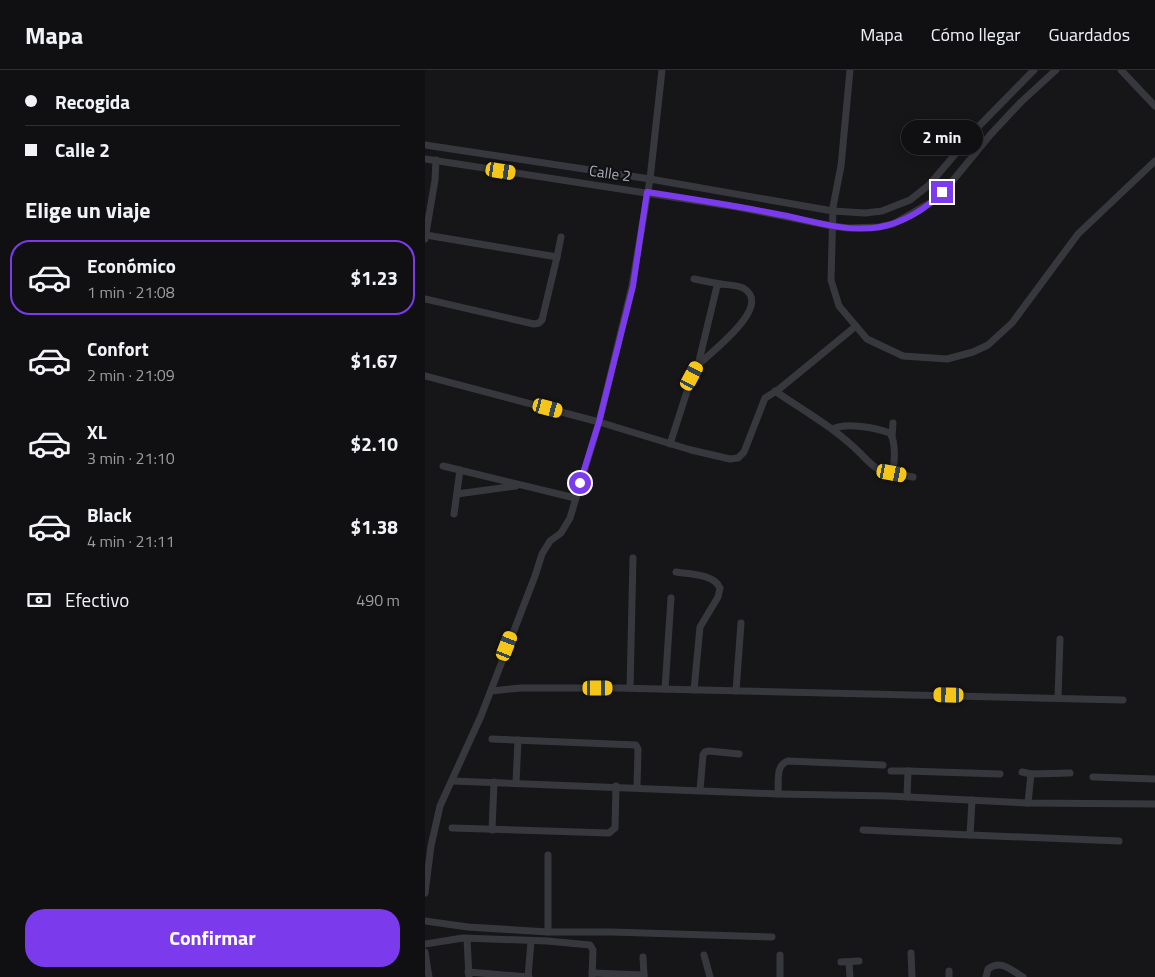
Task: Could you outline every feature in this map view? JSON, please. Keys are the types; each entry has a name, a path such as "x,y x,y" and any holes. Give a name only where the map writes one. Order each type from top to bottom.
{"street":[{"path":"425,893 435,823 441,806 491,691 542,554 550,541 561,533 569,518 599,422 633,286 650,179 662,70"},
{"path":"851,70 841,166 833,211 831,280 839,306 867,339 903,356 947,359 973,352 988,345 1012,323 1077,234 1155,161"},
{"path":"425,145 650,179 833,211 865,213 882,211 910,200 929,186 980,125 1034,70"},
{"name":"Calle 2","path":"425,159 647,192 785,215 832,226 848,228 879,227 893,224 935,200 991,134 1021,102 1056,70"},
{"path":"1121,70 1155,106"},
{"path":"436,160 435,180 425,237 557,257"},
{"path":"425,299 534,324 539,323 542,320 561,237"},
{"path":"694,279 745,289 750,295 751,302 749,313 741,324 698,365"},
{"path":"670,444 692,376 698,365 714,292 720,284"},
{"path":"425,376 599,422 670,444 730,459 739,458 744,452 765,398 856,326"},
{"path":"704,338 710,346 718,346"},
{"path":"775,392 833,429 874,467 888,474 913,477"},
{"path":"892,473 894,467 893,423"},
{"path":"833,429 838,426 865,427 884,431 892,436"},
{"path":"443,466 575,498"},
{"path":"454,514 460,470"},
{"path":"457,494 521,485"},
{"path":"630,688 633,558"},
{"path":"677,572 702,576 714,581 720,588 718,597 700,627 694,690"},
{"path":"665,689 671,598"},
{"path":"737,691 741,623"},
{"path":"1058,698 1060,639"},
{"path":"491,691 521,688 630,688 1123,700"},
{"path":"492,739 636,745 638,749 637,787"},
{"path":"516,783 518,740"},
{"path":"700,790 703,755 705,752 709,750 739,754"},
{"path":"778,794 779,766 782,762 883,765"},
{"path":"891,771 1000,774"},
{"path":"907,797 908,771"},
{"path":"1022,772 1031,774 1070,773"},
{"path":"1028,803 1031,774"},
{"path":"1093,777 1155,779"},
{"path":"452,781 1028,803 1155,804"},
{"path":"492,830 494,782"},
{"path":"452,828 609,833 615,828 616,786"},
{"path":"970,834 971,800"},
{"path":"863,830 1119,841"},
{"path":"548,855 548,932"},
{"path":"425,921 469,927 548,932 772,937"},
{"path":"467,939 469,974 529,977 531,941"},
{"path":"425,944 467,939 590,945 593,950 592,975 644,976 643,957"},
{"path":"425,952 429,977"},
{"path":"911,953 912,977"},
{"path":"705,955 710,977"},
{"path":"780,955 780,977"},
{"path":"841,962 859,961"},
{"path":"849,962 849,977"},
{"path":"986,977 988,969 997,964 1003,964 1023,977"}],"route":[{"path":"580,483 599,422 633,286 647,192 785,215 848,228 879,227 893,224 935,200 942,192"}]}
